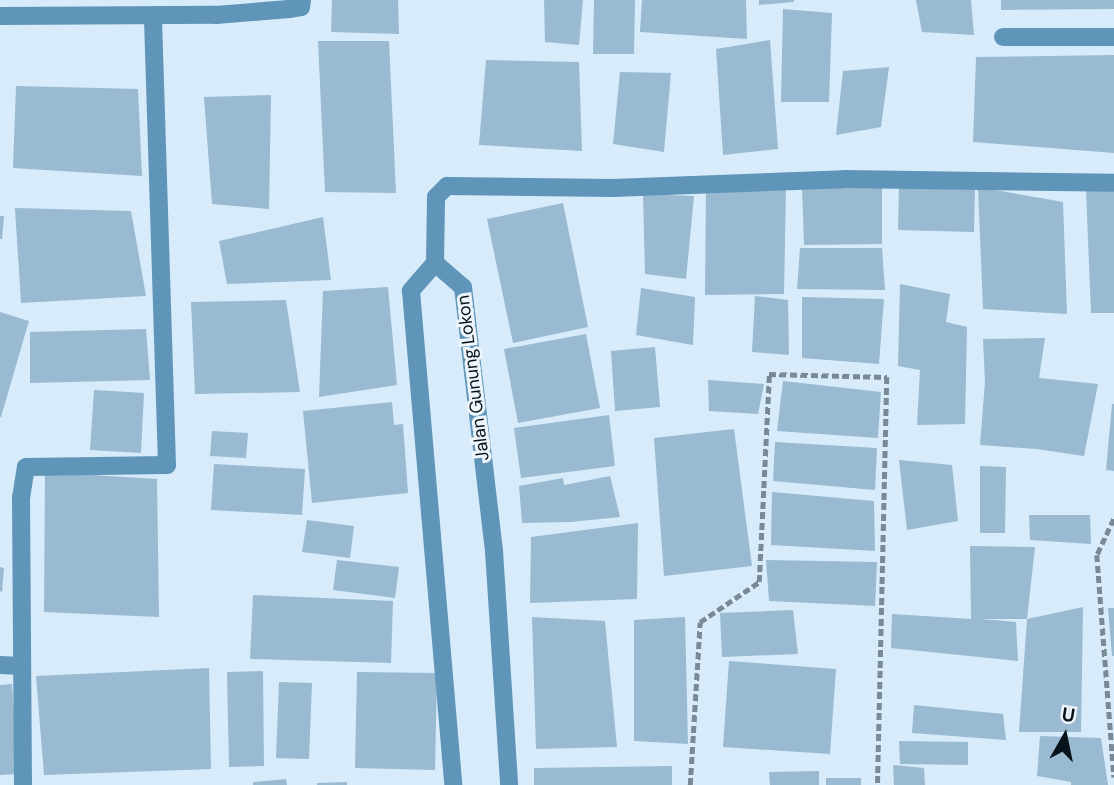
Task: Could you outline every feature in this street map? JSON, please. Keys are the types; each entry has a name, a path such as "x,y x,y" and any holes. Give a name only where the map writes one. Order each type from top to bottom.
{"street":[{"path":"0,16 216,15 302,3"},
{"path":"23,785 22,498 26,467 167,465 153,17"},
{"path":"1003,37 1114,37"},
{"path":"453,785 411,291 435,263 436,197 447,186 613,188 844,180 1114,183"},
{"name":"Jalan Gunung Lokon","path":"435,263 463,287 494,551 509,785"},
{"path":"0,665 21,666"}],"path":[{"path":"690,785 700,622 759,582 769,374 887,377 878,785"},
{"path":"1114,519 1097,555 1114,778"}],"building":[{"path":"332,0 398,0 399,34 331,32"},
{"path":"544,0 583,0 579,45 545,42"},
{"path":"594,0 635,0 634,54 593,54"},
{"path":"642,0 746,0 747,39 640,32"},
{"path":"759,0 794,0 794,2 759,5"},
{"path":"916,0 971,0 974,35 922,32"},
{"path":"1001,0 1114,0 1114,9 1001,10"},
{"path":"783,9 832,13 829,102 781,102"},
{"path":"770,40 778,149 723,155 716,49"},
{"path":"318,41 389,41 396,193 325,192"},
{"path":"1114,55 1114,153 973,142 976,57"},
{"path":"486,60 579,62 582,151 479,145"},
{"path":"889,67 881,127 836,135 843,71"},
{"path":"620,72 671,73 664,152 613,144"},
{"path":"16,86 138,89 142,176 13,168"},
{"path":"271,95 269,209 212,204 204,97"},
{"path":"882,180 882,244 804,245 802,188"},
{"path":"899,184 975,186 974,232 898,230"},
{"path":"786,187 784,294 705,295 706,191"},
{"path":"978,187 1063,202 1067,314 983,309"},
{"path":"1114,187 1114,313 1091,313 1086,190"},
{"path":"643,194 694,196 686,279 645,274"},
{"path":"563,203 588,327 513,343 487,219"},
{"path":"15,208 131,211 146,296 21,303"},
{"path":"0,216 4,216 2,239 0,239"},
{"path":"323,217 331,280 227,284 219,241"},
{"path":"800,248 882,248 885,290 797,289"},
{"path":"900,284 950,294 946,322 967,327 965,424 917,425 920,370 898,366"},
{"path":"388,287 397,385 319,397 323,291"},
{"path":"641,288 695,297 693,345 636,335"},
{"path":"755,296 788,300 789,355 752,352"},
{"path":"802,297 884,299 879,364 802,358"},
{"path":"286,300 300,392 195,394 191,302"},
{"path":"0,312 29,321 1,417 0,417"},
{"path":"146,329 150,380 30,383 30,332"},
{"path":"586,334 600,408 518,423 504,349"},
{"path":"1045,338 1039,378 1098,384 1084,456 980,445 985,382 983,339"},
{"path":"655,347 660,407 615,411 611,351"},
{"path":"708,380 764,384 758,414 709,411"},
{"path":"783,381 881,392 878,438 777,431"},
{"path":"94,390 144,393 141,453 90,450"},
{"path":"392,402 394,425 403,424 408,493 312,503 303,411"},
{"path":"1114,404 1114,471 1106,470"},
{"path":"609,415 615,466 521,478 514,428"},
{"path":"734,429 752,566 664,576 654,438"},
{"path":"212,431 248,433 246,458 210,456"},
{"path":"775,442 877,448 875,490 773,481"},
{"path":"899,460 952,465 958,521 907,530"},
{"path":"214,464 305,469 302,515 211,510"},
{"path":"980,466 1006,467 1005,533 980,533"},
{"path":"45,472 157,479 159,617 44,612"},
{"path":"610,476 620,517 522,523 519,486 563,478 564,485"},
{"path":"772,492 874,501 875,551 771,545"},
{"path":"1029,515 1090,515 1091,544 1030,540"},
{"path":"307,520 354,526 350,558 302,552"},
{"path":"638,523 637,599 530,603 531,537"},
{"path":"970,546 1035,547 1027,619 981,619 1016,622 1018,661 891,648 892,614 971,619"},
{"path":"337,560 399,567 395,598 333,590"},
{"path":"766,560 877,562 875,606 769,601"},
{"path":"0,567 4,568 2,592 0,591"},
{"path":"253,595 393,601 391,663 250,659"},
{"path":"1083,607 1081,732 1019,732 1027,619"},
{"path":"1108,608 1114,608 1114,656 1112,656"},
{"path":"793,610 798,654 722,657 720,613"},
{"path":"532,617 605,621 617,747 536,749"},
{"path":"685,617 688,744 634,741 634,620"},
{"path":"729,661 836,669 830,754 723,747"},
{"path":"209,668 211,769 44,775 36,676"},
{"path":"263,671 264,766 229,767 227,672"},
{"path":"357,672 437,673 435,770 355,768"},
{"path":"279,682 312,683 309,759 276,758"},
{"path":"12,684 18,774 0,775 0,685"},
{"path":"914,705 1003,714 1006,740 912,733"},
{"path":"1040,736 1101,738 1108,785 1071,785 1071,782 1037,776"},
{"path":"899,741 968,742 968,765 900,764"},
{"path":"893,765 924,768 925,785 894,785"},
{"path":"672,766 672,785 534,785 534,768"},
{"path":"819,771 819,785 770,785 769,772"},
{"path":"826,778 861,778 861,785 826,785"},
{"path":"286,779 287,785 253,785 253,782"},
{"path":"347,782 347,785 317,785 317,783"}]}
